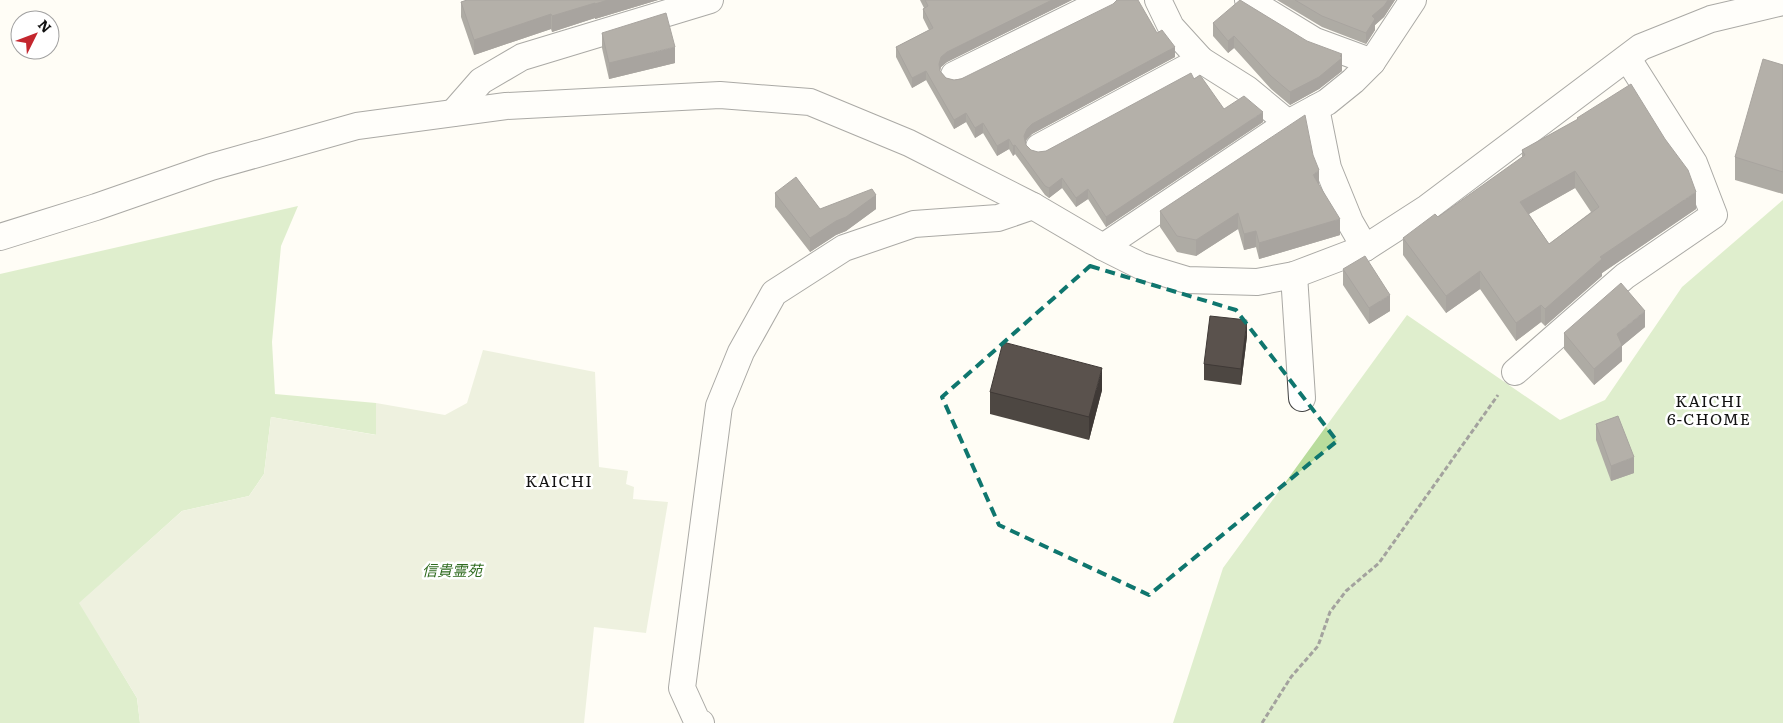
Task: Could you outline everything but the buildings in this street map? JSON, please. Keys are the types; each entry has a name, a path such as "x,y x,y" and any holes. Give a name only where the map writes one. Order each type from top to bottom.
{"street":[{"path":"453,113 481,81 522,57 710,0"},
{"path":"954,75 1106,0"},
{"path":"1158,0 1171,27 1201,60 1247,88 1288,123"},
{"path":"1248,0 1315,41 1372,62"},
{"path":"1102,247 1288,123 1327,102 1353,81 1372,62 1413,0"},
{"path":"0,237 96,208 211,167 357,126 506,106 720,95 810,102 909,143 1033,206 1102,247 1141,266 1187,280 1257,282 1294,275 1365,248 1426,208 1642,47 1711,19 1783,2"},
{"path":"1515,372 1625,276 1714,215 1694,163 1628,58"},
{"path":"1039,147 1201,60"},
{"path":"1316,108 1328,168 1350,222 1365,248"},
{"path":"701,723 698,721 682,688 720,406 741,352 774,293 844,248 914,224 998,218 1033,206"},
{"path":"1294,275 1302,398"}],"path":[{"path":"1262,723 1290,677 1318,646 1330,612 1346,590 1379,563 1515,372"}],"highlighted area":[{"path":"1090,266 1236,310 1337,441 1149,595 999,525 942,397"}],"green space":[{"path":"1783,200 1783,723 1173,723 1223,568 1407,315 1560,420 1605,400 1682,287"},
{"path":"298,206 281,246 272,342 275,394 376,403 377,435 271,417 264,474 249,496 182,511 80,603 137,698 140,723 0,723 0,274"},
{"name":"信貴霊苑","path":"483,350 595,372 599,467 628,471 626,484 634,487 633,499 668,502 646,633 594,627 584,723 140,723 137,698 79,603 182,511 249,496 264,474 271,417 376,435 376,403 445,415 467,403"}],"district":[{"name":"KAICHI 6-CHOME","path":"1709,409"},
{"name":"KAICHI","path":"559,480"}]}
